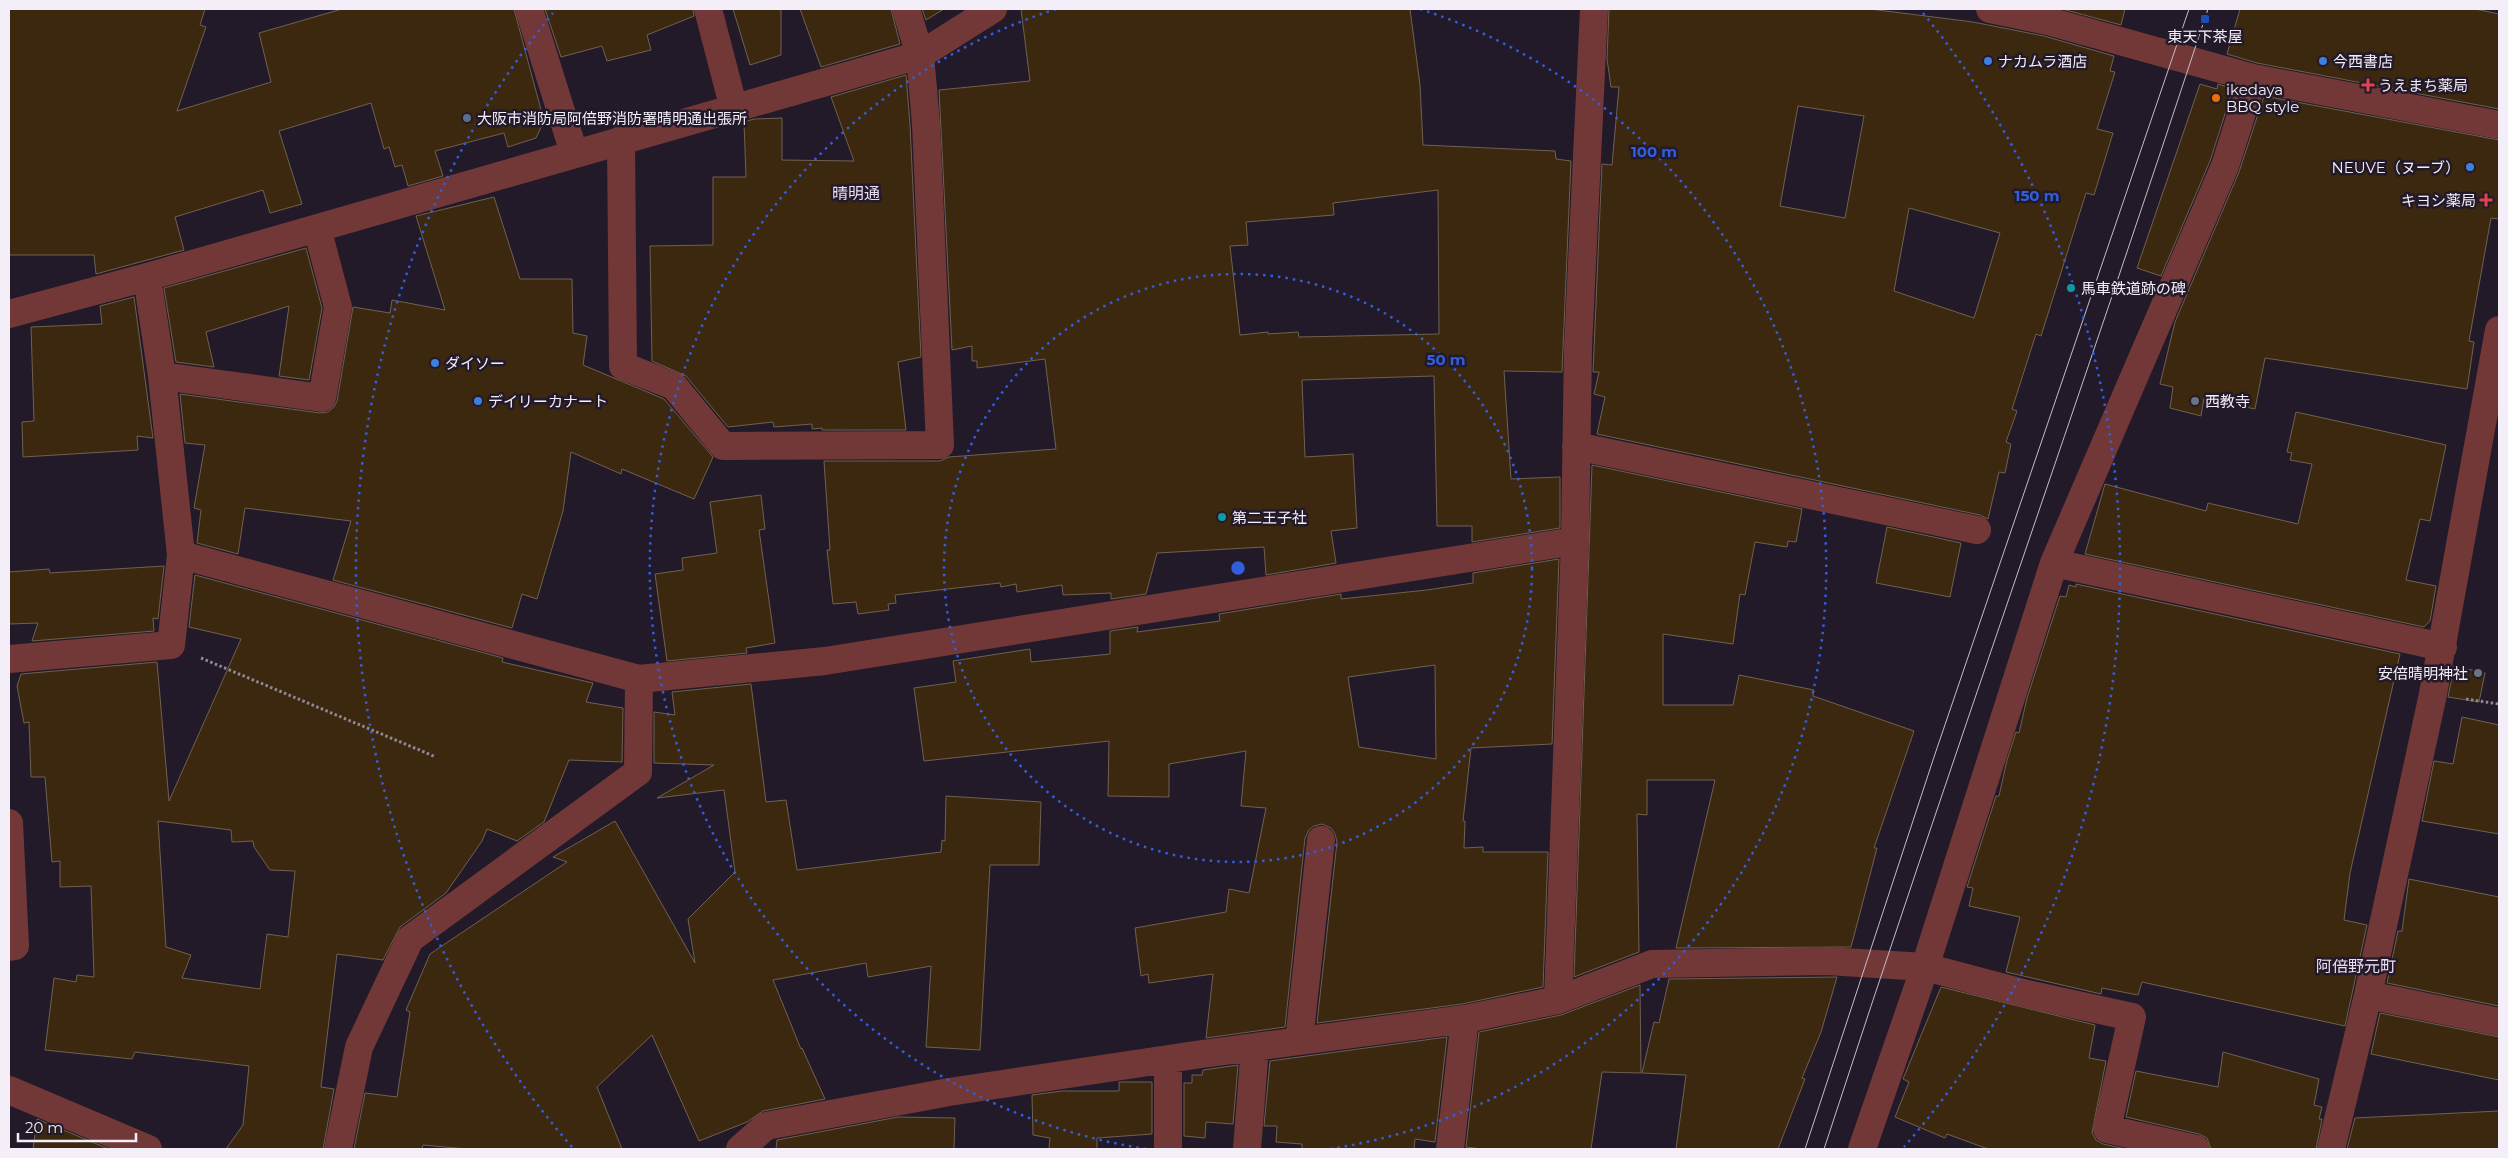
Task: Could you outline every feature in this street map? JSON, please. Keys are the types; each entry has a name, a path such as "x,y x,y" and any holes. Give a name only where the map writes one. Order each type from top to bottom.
{"street":[{"path":"529,9 574,153"},
{"path":"708,9 734,109"},
{"path":"621,140 623,366 674,386 723,446 940,445 926,124 920,55 906,9"},
{"path":"9,314 147,277 920,55 993,9"},
{"path":"1558,1000 1575,541 1578,348 1594,9"},
{"path":"1990,9 2050,15 2253,78 2499,126"},
{"path":"1862,1149 1925,967 2054,563 2225,166 2253,78"},
{"path":"162,376 322,398 338,307 317,228"},
{"path":"9,659 171,645 181,555 162,376 147,277"},
{"path":"2331,1149 2368,995 2443,647 2499,330"},
{"path":"1576,446 1977,530"},
{"path":"181,555 639,679 825,661 1575,541"},
{"path":"2054,563 2443,647"},
{"path":"338,1149 359,1047 410,939 638,772 639,679"},
{"path":"9,823 15,946 9,947"},
{"path":"1299,1041 1321,840"},
{"path":"740,1149 766,1138 949,1092 1168,1059 1465,1019 1558,1000 1652,964 1827,961 1925,967 2027,994 2132,1017 2107,1129 2196,1149"},
{"path":"2368,995 2499,1022"},
{"path":"1450,1149 1465,1019"},
{"path":"1247,1149 1255,1047"},
{"path":"1168,1059 1168,1149"},
{"path":"9,1090 148,1149"}],"path":[{"path":"171,645 436,757"}],"building":[{"path":"9,9 205,9 200,25 206,27 177,111 271,82 259,33 342,9 514,9 544,121 536,138 508,147 504,133 435,151 443,176 408,186 402,165 395,167 389,147 384,149 371,103 279,131 302,204 270,213 263,190 175,217 184,250 96,274 94,255 9,255"},
{"path":"545,9 693,9 694,16 647,35 651,50 607,61 602,46 561,57"},
{"path":"733,9 781,9 781,55 750,65"},
{"path":"800,9 891,9 900,44 821,67"},
{"path":"922,9 944,9 926,20"},
{"path":"1021,9 1410,9 1420,85 1423,145 1555,151 1556,159 1571,161 1562,372 1504,371 1511,479 1560,477 1560,528 1472,542 1472,526 1437,526 1434,376 1302,380 1305,457 1353,454 1357,528 1331,531 1336,563 1266,575 1264,547 1157,553 1146,594 1111,599 1111,593 1063,595 1062,585 1017,592 1016,584 1001,587 1000,583 895,595 896,603 888,604 889,610 858,614 856,602 833,604 827,550 830,550 824,461 940,461 949,457 1056,449 1045,359 977,368 977,361 972,361 972,346 952,350 939,90 1030,81","holes":["1438,190 1439,334 1299,337 1298,332 1268,334 1268,332 1240,335 1230,246 1248,245 1246,222 1334,215 1333,203"]},
{"path":"1609,9 1870,9 1973,22 2044,36 2114,56 2110,71 2115,72 2097,129 2113,133 2094,195 2086,193 2041,336 2036,334 2012,409 2017,411 2006,442 2011,444 2005,473 1999,472 1988,519 1980,515 1597,434 1605,397 1594,394 1599,372 1593,372 1602,164 1612,165 1619,87 1611,87 1607,59","holes":["1798,106 1864,116 1845,218 1780,206","1909,208 2000,233 1974,318 1894,291"]},
{"path":"2062,9 2125,9 2121,25"},
{"path":"2240,9 2475,9 2499,14 2499,109 2257,63 2227,54"},
{"path":"906,75 921,357 898,362 906,430 822,430 822,428 812,429 812,424 774,427 773,422 728,427 686,376 652,361 650,246 713,245 713,177 746,177 744,122 754,119 782,118 782,160 854,161 831,97"},
{"path":"2200,84 2217,89 2218,84 2233,89 2210,161 2161,276 2137,268"},
{"path":"2264,96 2499,140 2499,219 2491,218 2469,341 2474,342 2467,389 2265,358 2255,409 2204,398 2201,416 2170,408 2173,387 2160,384 2175,322 2239,172"},
{"path":"494,197 520,279 572,279 573,333 587,336 583,365 664,399 713,457 694,499 622,469 621,474 571,452 563,511 537,599 522,594 512,628 333,580 351,521 245,508 238,554 197,543 201,510 194,508 205,445 185,443 180,394 320,413 328,412 337,401 353,307 390,313 392,300 445,310 416,216"},
{"path":"306,248 322,308 309,380 279,376 289,306 206,332 214,367 176,362 164,288"},
{"path":"134,297 153,438 137,436 138,450 23,457 22,422 34,421 31,327 102,324 100,306"},
{"path":"2296,412 2446,445 2430,521 2420,519 2406,580 2436,586 2430,621 2424,627 2085,554 2105,484 2206,511 2208,503 2298,524 2312,464 2290,460 2292,453 2287,452"},
{"path":"1592,465 1802,509 1796,542 1788,541 1787,547 1755,542 1745,595 1740,594 1733,644 1663,634 1663,705 1733,705 1739,675 1814,690 1813,696 1914,731 1874,848 1877,848 1851,947 1676,948 1715,780 1647,780 1647,815 1637,814 1639,952 1574,977"},
{"path":"761,495 765,529 759,530 775,643 746,648 747,653 667,661 655,574 683,570 682,558 717,553 710,502"},
{"path":"1887,527 1961,543 1950,597 1876,583"},
{"path":"1559,559 1552,744 1471,748 1463,821 1465,821 1464,848 1483,847 1483,852 1548,852 1543,987 1462,1004 1317,1023 1337,842 1331,828 1322,824 1314,826 1309,830 1305,838 1285,1027 1206,1038 1213,974 1149,983 1148,974 1141,976 1135,928 1226,912 1229,889 1249,893 1266,808 1241,806 1246,751 1169,764 1169,797 1108,796 1109,741 924,761 914,688 956,682 953,661 1030,649 1031,662 1110,654 1110,631 1138,627 1137,632 1220,621 1219,614 1341,594 1341,599 1473,583 1473,573","holes":["1435,665 1436,759 1359,747 1348,677"]},
{"path":"164,566 158,619 153,618 154,631 32,641 38,623 9,624 9,572 49,569 50,573"},
{"path":"195,575 503,658 502,662 593,683 586,702 623,708 622,762 569,760 544,822 517,841 487,829 482,841 446,893 400,927 383,960 337,954 321,1087 334,1089 323,1149 226,1149 243,1125 249,1066 135,1052 132,1059 45,1050 54,978 76,982 77,975 94,977 91,886 60,887 60,861 52,862 45,777 31,777 29,722 24,723 17,686 21,674 157,662 169,801 241,639 189,627","holes":["158,821 231,830 232,842 253,841 254,847 270,870 295,871 288,937 267,934 260,989 182,978 191,955 166,947"]},
{"path":"2076,584 2400,654 2350,873 2344,920 2367,925 2345,1026 2142,982 2138,995 2102,988 2101,994 2006,972 2020,917 1969,906 1973,888 1967,887 1996,796 1999,796 2007,760 2016,732 2019,733 2027,698 2060,596 2066,597 2069,585 2076,587"},
{"path":"2454,666 2485,673 2479,702 2448,697"},
{"path":"751,684 766,802 786,800 797,870 941,852 942,840 945,841 946,796 1041,802 1039,865 990,865 980,1050 926,1047 931,966 868,977 866,963 773,980 801,1049 825,1099 763,1111 747,1122 699,1141 652,1035 597,1087 622,1149 466,1149 423,1145 422,1149 354,1149 365,1093 397,1097 410,1012 406,1010 430,954 567,862 553,857 615,821 695,963 688,919 735,872 724,790 657,798 714,765 654,763 654,712 675,715 672,692"},
{"path":"2462,717 2499,725 2499,834 2422,821 2434,761 2453,764"},
{"path":"2409,879 2499,897 2499,1006 2387,983 2398,931 2402,931"},
{"path":"1837,977 1821,1032 1802,1078 1805,1079 1778,1149 1676,1149 1686,1075 1642,1073 1654,1022 1659,1023 1669,979"},
{"path":"1640,985 1641,1073 1602,1072 1591,1149 1481,1149 1466,1147 1479,1032 1561,1015"},
{"path":"1941,987 2095,1025 2089,1058 2106,1061 2092,1133 2096,1140 2103,1144 2126,1149 1988,1149 1947,1134 1945,1138 1895,1117 1909,1082 1903,1079"},
{"path":"2380,1013 2499,1037 2499,1080 2371,1054"},
{"path":"1447,1037 1435,1142 1415,1139 1414,1149 1302,1149 1302,1144 1276,1142 1277,1126 1264,1126 1270,1061"},
{"path":"2223,1052 2319,1079 2314,1105 2322,1107 2319,1119 2322,1119 2316,1149 2211,1149 2207,1138 2199,1134 2126,1117 2136,1071 2218,1087"},
{"path":"1238,1065 1233,1124 1206,1122 1205,1138 1184,1136 1184,1083 1192,1083 1192,1075 1202,1075 1203,1070"},
{"path":"1119,1082 1152,1082 1152,1134 1097,1138 1097,1149 1049,1149 1050,1138 1033,1135 1032,1095 1062,1091 1119,1091"},
{"path":"2499,1111 2499,1149 2347,1149 2355,1118"},
{"path":"898,1117 955,1118 954,1149 776,1149 777,1140"},
{"path":"37,1119 109,1149 33,1149"}],"tram line":[{"path":"1805,1149 1935,754 2189,9"},
{"path":"1824,1149 2208,9"}],"place":[{"name":"東天下茶屋","path":"2205,19"},
{"name":"ナカムラ酒店","path":"1988,61"},
{"name":"今西書店","path":"2323,61"},
{"name":"うえまち薬局","path":"2368,85"},
{"name":"ikedaya BBQ style","path":"2216,98"},
{"name":"大阪市消防局阿倍野消防署晴明通出張所","path":"467,118"},
{"name":"NEUVE（ヌーブ）","path":"2470,167"},
{"name":"キヨシ薬局","path":"2486,200"},
{"name":"馬車鉄道跡の碑","path":"2071,288"},
{"name":"ダイソー","path":"435,363"},
{"name":"デイリーカナート","path":"478,401"},
{"name":"西教寺","path":"2195,401"},
{"name":"第二王子社","path":"1222,517"},
{"name":"安倍晴明神社","path":"2478,673"}],"district":[{"name":"晴明通","path":"856,193"},
{"name":"阿倍野元町","path":"2356,966"}]}
